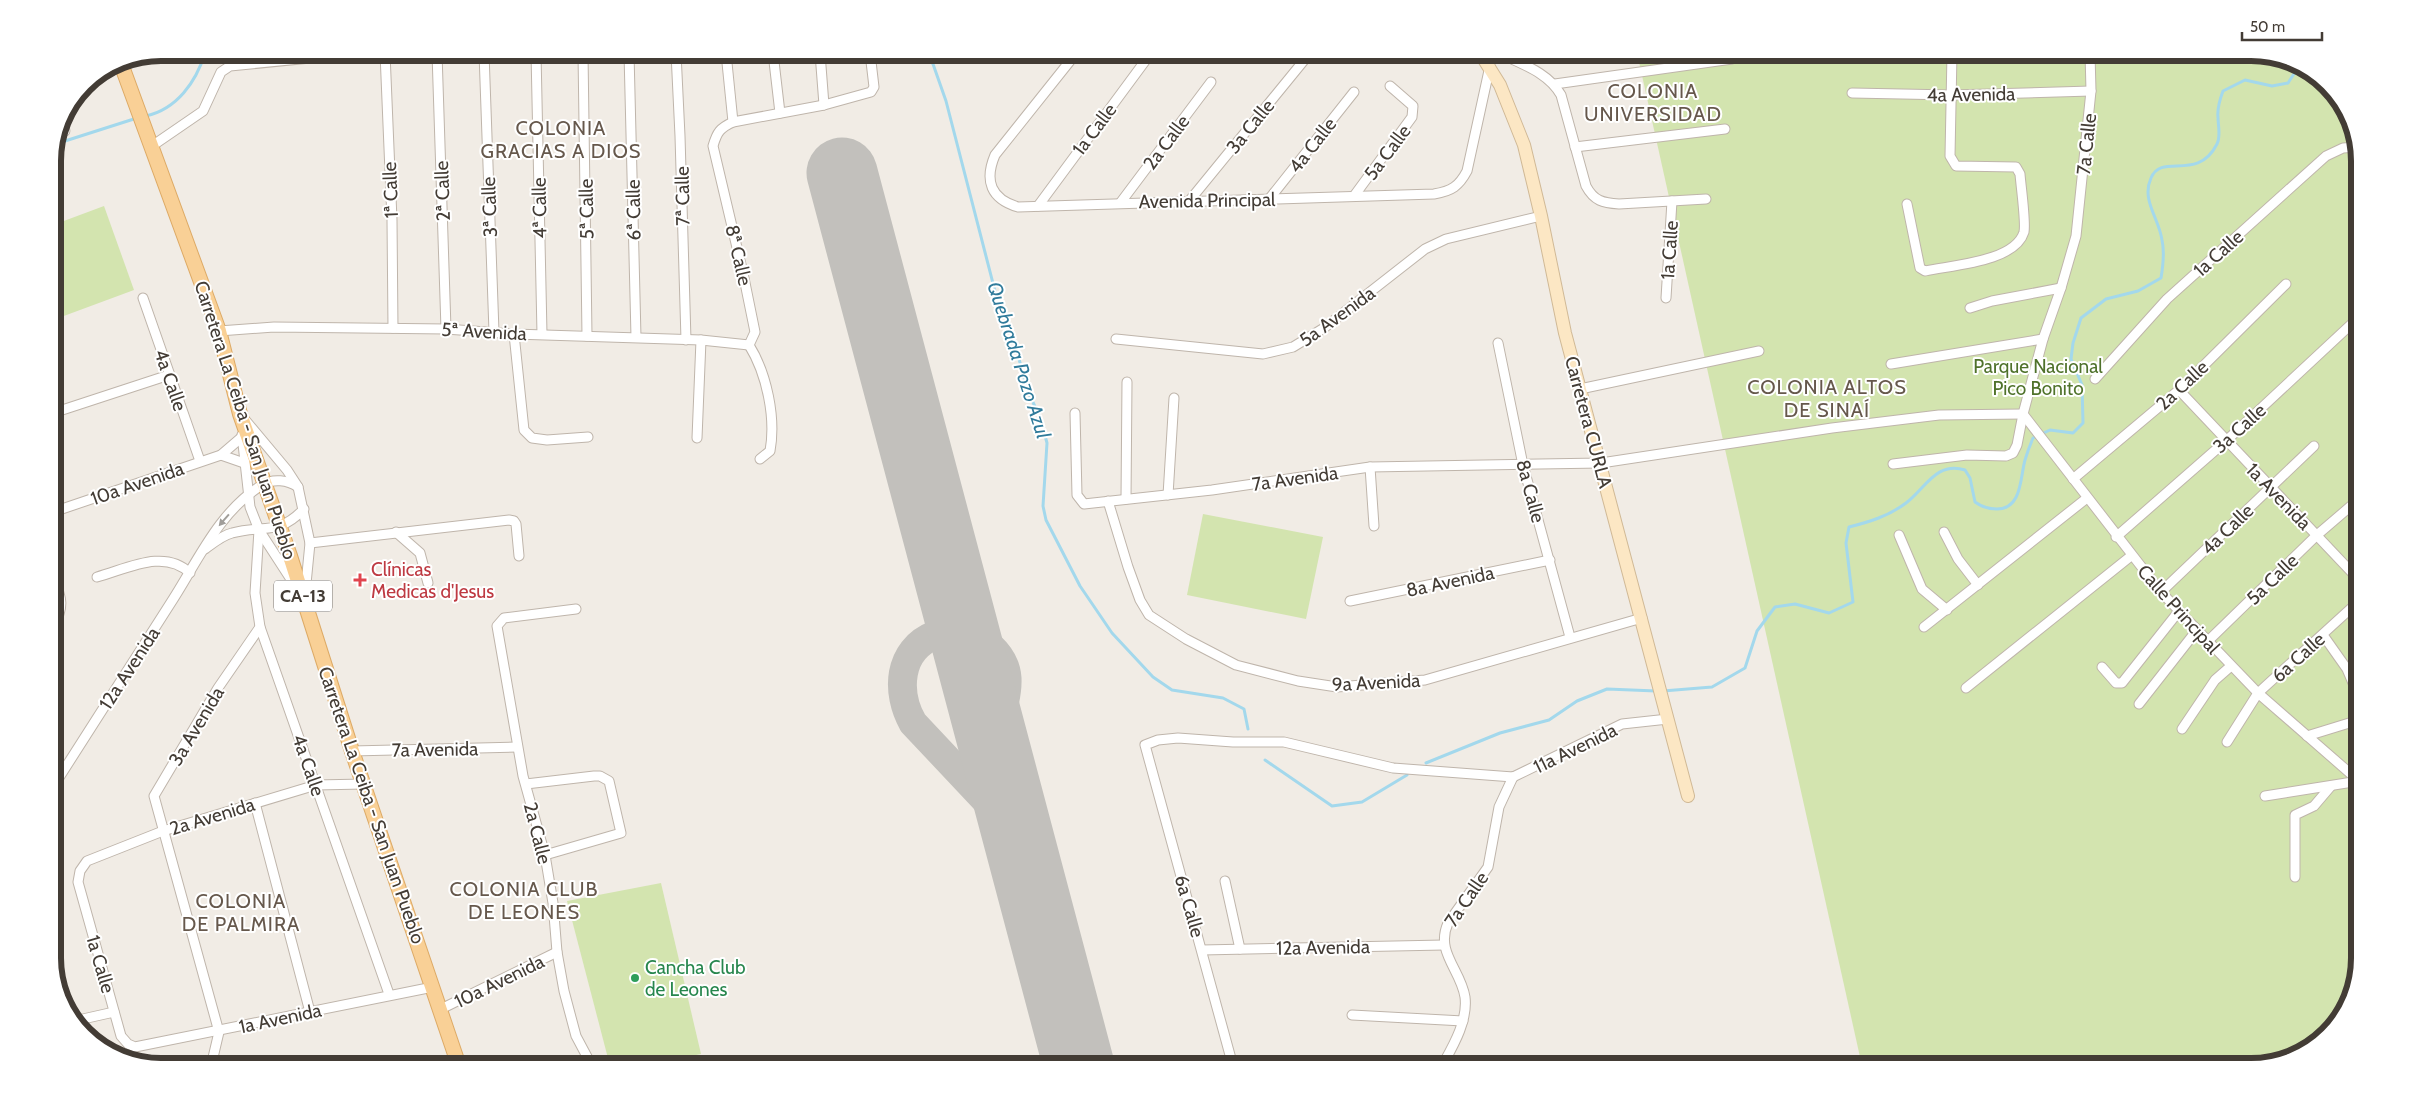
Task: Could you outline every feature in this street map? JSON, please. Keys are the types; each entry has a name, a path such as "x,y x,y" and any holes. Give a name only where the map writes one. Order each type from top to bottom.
{"main road":[{"name":"Carretera CURLA","path":"1486,61 1500,86 1524,145 1565,333 1688,796"},
{"name":"Carretera La Ceiba - San Juan Pueblo","path":"123,69 219,331 240,414 304,599 352,751 456,1058"}],"street":[{"path":"152,146 203,111 224,68 258,61"},
{"name":"1ª Calle","path":"385,61 392,220 393,328"},
{"name":"2ª Calle","path":"437,61 446,329"},
{"name":"3ª Calle","path":"484,61 494,332"},
{"name":"4ª Calle","path":"536,61 542,334"},
{"name":"5ª Calle","path":"583,61 587,336"},
{"name":"6ª Calle","path":"629,61 636,337"},
{"name":"7ª Calle","path":"676,61 686,340"},
{"path":"727,61 733,122 824,105 872,91 874,87 871,61"},
{"path":"775,61 780,113"},
{"path":"821,61 824,105"},
{"name":"Avenida Principal","path":"1070,61 1003,144 990,168 990,182 1000,199 1018,207 1449,192 1460,183 1467,171 1490,66"},
{"name":"1a Calle","path":"1038,206 1144,61"},
{"name":"3a Calle","path":"1190,200 1303,61"},
{"path":"1516,61 1555,84 1563,100 1586,186 1592,197 1607,203 1706,198"},
{"path":"1555,84 1718,61"},
{"path":"1907,204 1922,270 1997,256 2016,246 2024,231 2020,174 2016,166 1956,166 1950,156 1952,61"},
{"name":"7a Calle","path":"1892,464 1967,455 2006,456 2013,453 2017,445 2023,414 2043,339 2061,288 2076,236 2091,92 2090,61"},
{"name":"2a Calle","path":"1121,202 1211,82"},
{"name":"5a Calle","path":"1354,196 1412,117 1413,106 1390,86"},
{"name":"4a Calle","path":"1270,198 1354,92"},
{"name":"4a Avenida","path":"1852,94 1952,95 2091,92"},
{"name":"8ª Calle","path":"733,122 721,127 716,134 713,146 743,273 754,332 750,345 759,365 769,404 772,437 770,451 760,459"},
{"path":"1575,146 1725,128"},
{"name":"1a Calle","path":"2095,380 2167,299 2326,156 2350,147"},
{"name":"1a Calle","path":"1666,298 1672,201"},
{"name":"5a Avenida","path":"1116,339 1263,354 1293,348 1324,328 1425,249 1446,239 1541,216"},
{"name":"2a Calle","path":"2073,480 2179,390 2286,284"},
{"path":"1970,308 2016,295 2061,288"},
{"name":"4a Calle","path":"143,298 200,461"},
{"name":"3a Calle","path":"2116,537 2227,440 2351,324"},
{"name":"5ª Avenida","path":"219,331 274,327 446,329 514,334 701,340 750,345"},
{"path":"514,334 524,430 532,438 546,440 588,437"},
{"path":"1891,364 2043,339"},
{"path":"697,438 701,340"},
{"name":"8a Calle","path":"1498,342 1523,465 1570,637"},
{"path":"1580,389 1759,350"},
{"path":"61,410 169,375"},
{"path":"1126,499 1127,382"},
{"name":"1a Avenida","path":"2179,390 2351,571"},
{"path":"1168,495 1174,398"},
{"name":"7a Avenida","path":"1074,413 1079,500 1084,504 1168,495 1370,467 1601,463 1832,428 1939,415 2023,414"},
{"path":"240,414 248,495 259,530 304,599"},
{"path":"240,414 287,470 298,487 310,543 304,599"},
{"name":"Calle Principal","path":"2023,414 2116,537 2161,592 2258,693 2351,773"},
{"path":"242,437 221,455 244,464"},
{"name":"4a Calle","path":"2161,592 2314,446"},
{"name":"10a Avenida","path":"61,509 221,455"},
{"path":"1370,467 1374,526"},
{"path":"264,483 283,480 298,487"},
{"name":"12a Avenida","path":"61,775 190,573 211,535 248,495 264,483"},
{"path":"1924,627 2087,498"},
{"name":"9a Avenida","path":"1108,501 1128,567 1140,600 1149,615 1186,639 1236,665 1298,681 1337,687 1425,680 1570,637 1642,618"},
{"name":"5a Calle","path":"2208,641 2317,535 2351,506"},
{"path":"278,528 294,519 304,509"},
{"path":"310,543 509,520 514,521 516,524 519,556"},
{"name":"12a Avenida","path":"205,548 231,533 278,528"},
{"name":"4a Calle","path":"259,530 255,594 260,627 389,994"},
{"path":"396,532 420,554 428,582"},
{"path":"1944,532 1958,559 1978,585"},
{"path":"1899,535 1922,590 1947,610"},
{"path":"1966,688 2131,556"},
{"path":"97,577 160,559 173,561 190,573"},
{"name":"8a Avenida","path":"1350,601 1550,560"},
{"name":"6a Calle","path":"2227,742 2258,693 2351,608"},
{"name":"2a Calle","path":"576,609 504,618 497,626 518,747 545,855 553,903 557,952 576,1036 588,1058"},
{"path":"2102,667 2116,684 2122,683 2179,611"},
{"name":"3a Avenida","path":"163,831 154,796 218,688 260,627"},
{"path":"2139,704 2197,630"},
{"path":"2322,635 2347,669 2351,678"},
{"path":"2182,729 2215,680 2231,666"},
{"name":"11a Avenida","path":"1513,777 1622,724 1668,719"},
{"path":"2307,736 2351,722"},
{"name":"6a Calle","path":"1231,1058 1145,745 1158,740 1178,738 1233,742 1284,742 1393,768 1513,777"},
{"name":"7a Avenida","path":"352,751 518,747"},
{"path":"526,784 594,776 605,778 609,781 622,829 618,834 545,855"},
{"name":"7a Calle","path":"1446,1058 1462,1021 1465,995 1444,945 1443,934 1448,923 1488,867 1499,807 1513,777"},
{"path":"2265,796 2351,783"},
{"name":"2a Avenida","path":"78,882 80,871 87,861 163,831 316,785 364,784"},
{"path":"2296,877 2295,816 2314,806 2331,786"},
{"path":"255,803 310,1012"},
{"path":"163,831 219,1032 214,1058"},
{"path":"1224,880 1240,949"},
{"name":"1a Calle","path":"78,882 121,1036 128,1044"},
{"name":"12a Avenida","path":"1202,950 1444,945"},
{"name":"10a Avenida","path":"441,1009 557,952"},
{"name":"1a Avenida","path":"128,1044 136,1047 219,1032 389,994 433,987"},
{"path":"82,1019 114,1012"},
{"path":"1352,1015 1462,1021"}],"green space":[{"name":"Parque Nacional Pico Bonito","path":"1639,61 2251,61 2271,63 2289,69 2312,82 2326,95 2340,117 2349,141 2351,154 2351,958 2349,978 2343,996 2334,1013 2317,1033 2295,1047 2264,1057 1860,1058"},
{"path":"104,206 134,290 61,317 61,222"},
{"path":"1203,514 1323,537 1306,619 1187,595"},
{"name":"Cancha Club de Leones","path":"661,883 701,1054 682,1058 608,1058 567,901"}],"waterway":[{"name":"Quebrada Pozo Azul","path":"146,116 176,101 191,84 202,61"},
{"name":"Quebrada Pozo Azul","path":"930,61 946,101 996,295 1010,326 1028,392 1040,417 1047,443 1043,506 1046,520 1080,586 1112,633 1153,677 1172,690 1223,698 1244,709 1248,729"},
{"name":"Quebrada Pozo Azul","path":"1663,691 1712,687 1745,668 1757,631 1775,607 1795,604 1829,613 1853,602 1846,543 1849,527 1893,512 1913,497 1932,478 1946,469 1965,470 1970,478 1975,502 1988,508 1997,509 2005,508 2011,504 2016,498 2025,460 2033,438 2050,430 2073,433 2083,423 2082,385 2071,359 2073,343 2081,318 2106,299 2138,291 2161,278 2163,250 2160,232 2149,201 2148,186 2151,178 2156,171 2163,167 2190,165 2200,162 2209,156 2218,141 2218,110 2223,91 2245,80 2272,86 2288,83 2295,72"},
{"name":"Quebrada Pozo Azul","path":"63,142 137,118"},
{"name":"Quebrada Pozo Azul","path":"1426,763 1500,733 1549,720 1577,701 1607,689 1656,691"},
{"name":"Quebrada Pozo Azul","path":"1265,760 1332,806 1362,802 1407,775"}],"taxiway":[{"path":"993,742 1007,686 1005,666 999,656 981,640 958,632 946,632 935,635 922,642 913,651 903,673 904,699 913,723 1009,825 1020,845"}],"runway":[{"path":"842,173 1077,1058"}],"place":[{"name":"Clínicas Medicas d'Jesus","path":"360,580"},
{"name":"Cancha Club de Leones","path":"635,978"}],"district":[{"name":"COLONIA UNIVERSIDAD","path":"1653,102"},
{"name":"COLONIA GRACIAS A DIOS","path":"561,140"},
{"name":"COLONIA ALTOS DE SINAÍ","path":"1827,398"},
{"name":"COLONIA CLUB DE LEONES","path":"524,900"},
{"name":"COLONIA DE PALMIRA","path":"241,912"}]}
